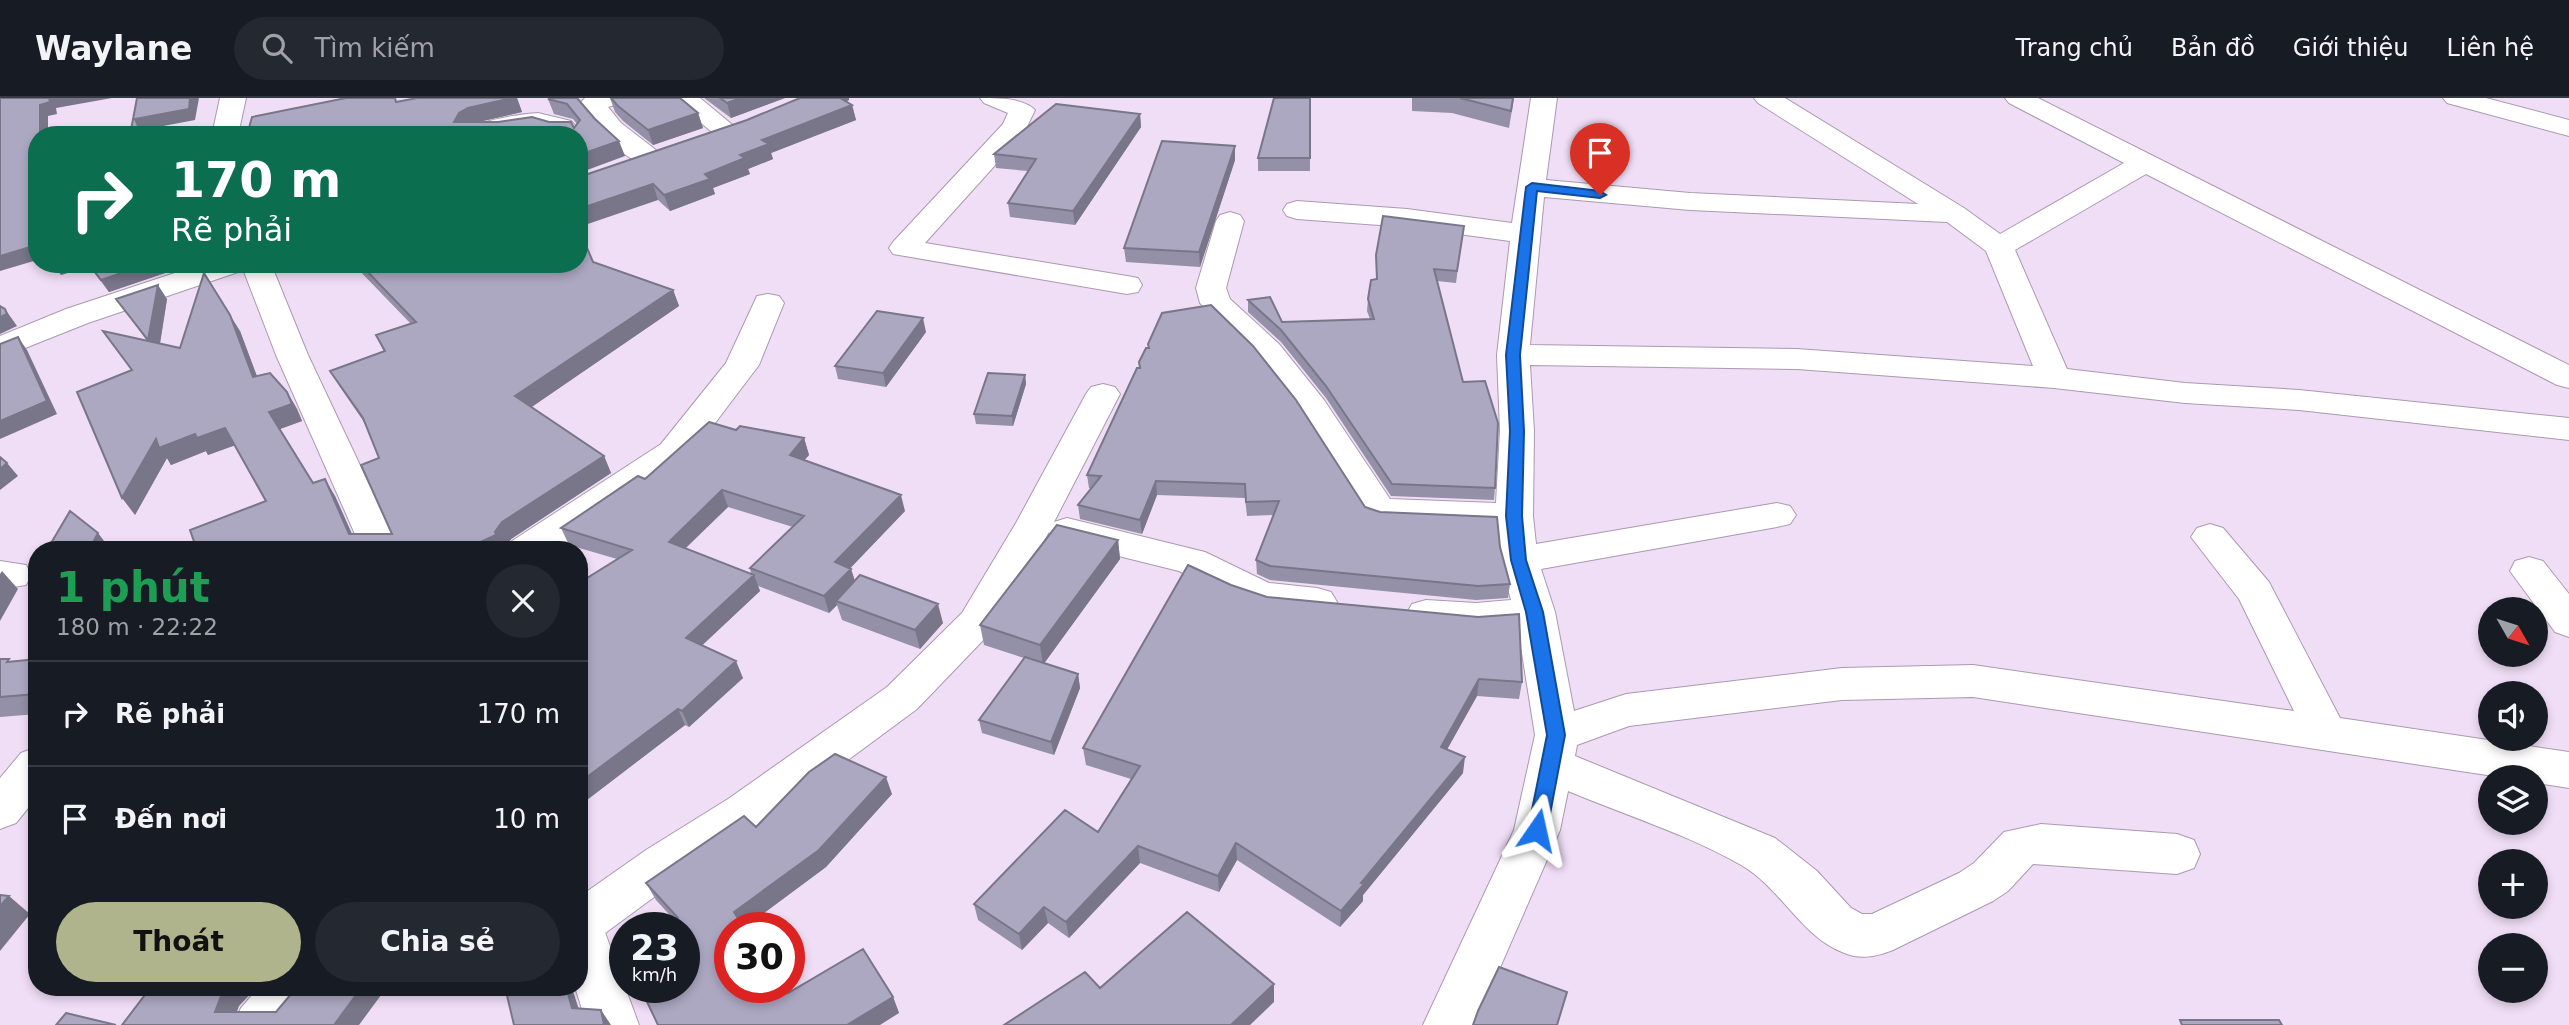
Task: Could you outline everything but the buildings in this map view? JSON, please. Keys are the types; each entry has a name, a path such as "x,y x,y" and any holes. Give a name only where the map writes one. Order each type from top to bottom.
{"street":[{"path":"227,126 233,98"},
{"path":"613,98 592,104 612,129 663,155 739,127 684,98"},
{"path":"993,98 1022,110 1015,127 904,248 1127,285"},
{"path":"1449,1025 1537,830 1553,750 1535,612 1518,560 1514,516 1517,431 1513,355 1525,234 1544,98"},
{"path":"1767,98 1954,214 1999,247 2054,378"},
{"path":"2018,98 2143,164 2458,317 2569,378"},
{"path":"2456,98 2569,128"},
{"path":"509,126 531,120 553,122 563,126"},
{"path":"1999,247 2143,164"},
{"path":"1532,187 1623,198 1954,214"},
{"path":"1297,210 1407,218 1525,234"},
{"path":"1230,221 1211,288 1216,303 1267,351 1311,407 1379,510 1514,516"},
{"path":"0,348 77,316 206,273"},
{"path":"260,273 292,355 377,541"},
{"path":"540,541 594,508 674,452 742,365 768,303"},
{"path":"1513,355 1797,359 2054,378 2569,429"},
{"path":"588,918 663,864 744,813 902,698 976,623 1035,523 1103,394"},
{"path":"1518,560 1777,515"},
{"path":"1035,523 1191,561 1246,590 1268,597 1356,607"},
{"path":"2210,537 2256,592 2326,732"},
{"path":"2529,571 2569,622"},
{"path":"1395,611 1475,617 1535,612"},
{"path":"1553,750 1626,710 1842,684 1973,681 2569,770"},
{"path":"1553,750 1759,852 1800,885 1834,923 1856,936 1876,935 1976,887 1991,877 2020,846 2041,844 2178,854"},
{"path":"0,810 28,776"},
{"path":"588,948 613,1025"},
{"path":"259,1025 283,996"}],"route":[{"path":"1537,830 1556,735 1535,612 1518,560 1514,516 1517,431 1513,355 1520,282 1532,187 1600,195"}]}
